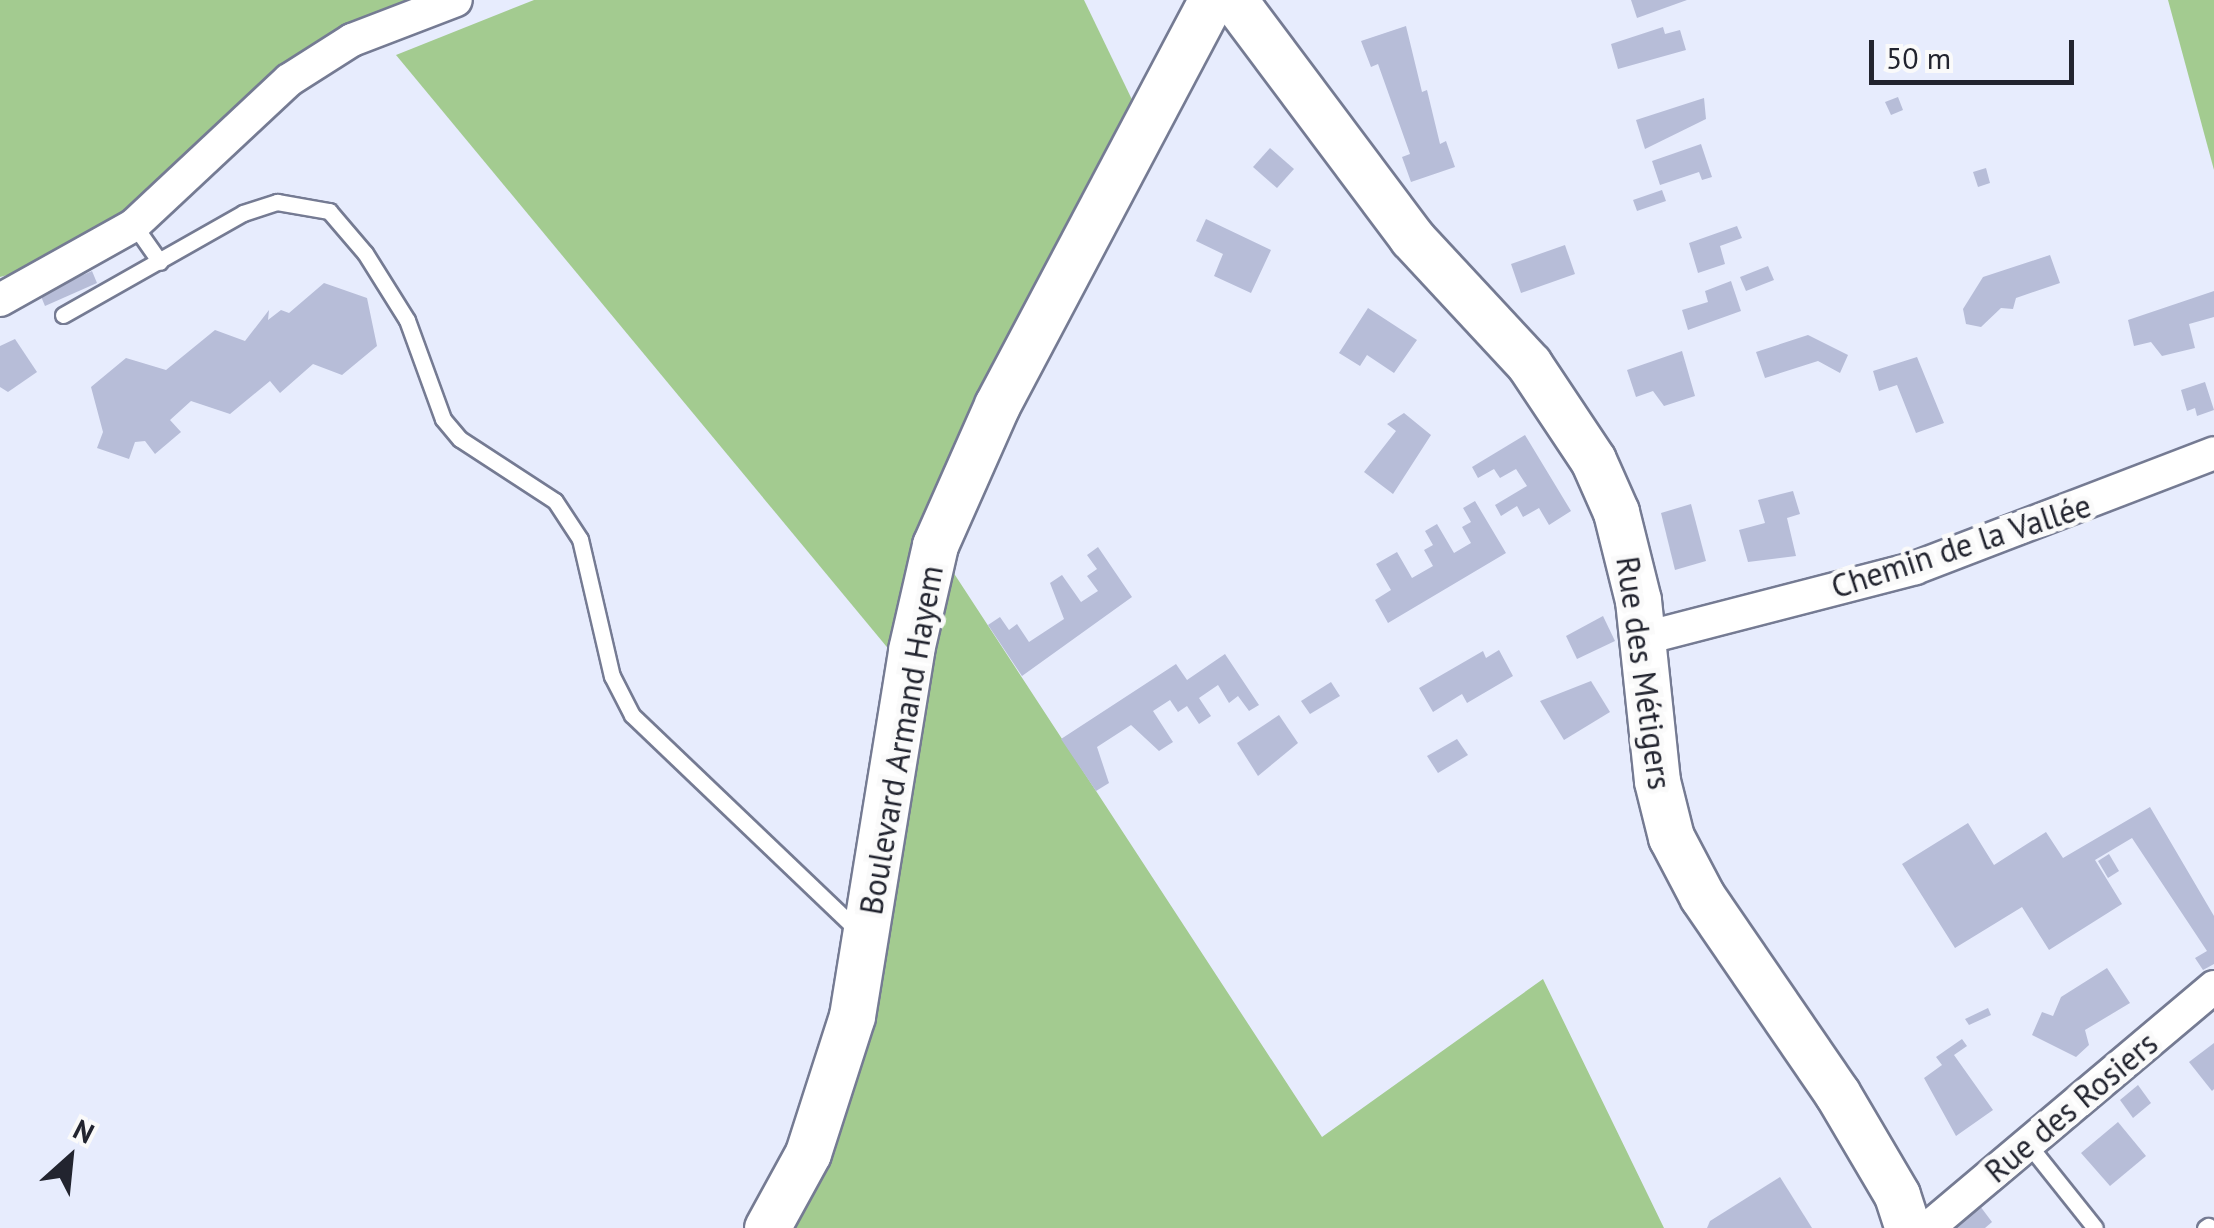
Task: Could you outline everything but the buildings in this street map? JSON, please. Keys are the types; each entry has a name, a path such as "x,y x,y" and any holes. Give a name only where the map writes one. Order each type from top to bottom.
{"main road":[{"name":"Boulevard Armand Hayem","path":"768,1228 808,1153 852,1016 868,940 911,650 934,545 997,405 1211,0"},
{"name":"Rue des Métigers","path":"1234,0 1412,238 1529,364 1562,409 1616,512 1646,638 1657,781 1671,837 1702,896 1837,1093 1896,1195 1908,1228"}],"street":[{"path":"0,300 134,225 289,80 352,40 456,0"},
{"name":"Chemin de la Vallée","path":"1646,638 1915,568 2214,454"},
{"name":"Rue des Rosiers","path":"1928,1228 2214,987"}],"lane":[{"path":"63,315 242,213 277,202 329,211 366,252 407,320 444,419 460,439 555,501 580,539 612,676 632,714 868,940"},
{"path":"134,225 160,262"},
{"path":"2028,1144 2095,1228"}],"green space":[{"path":"0,0 449,0 218,124 117,217 34,268 0,277"},
{"path":"534,0 1084,0 1137,110 896,658 396,55"},
{"path":"2168,0 2214,0 2214,170"},
{"path":"940,552 1322,1137 1543,979 1664,1228 777,1228 818,1152"}]}
